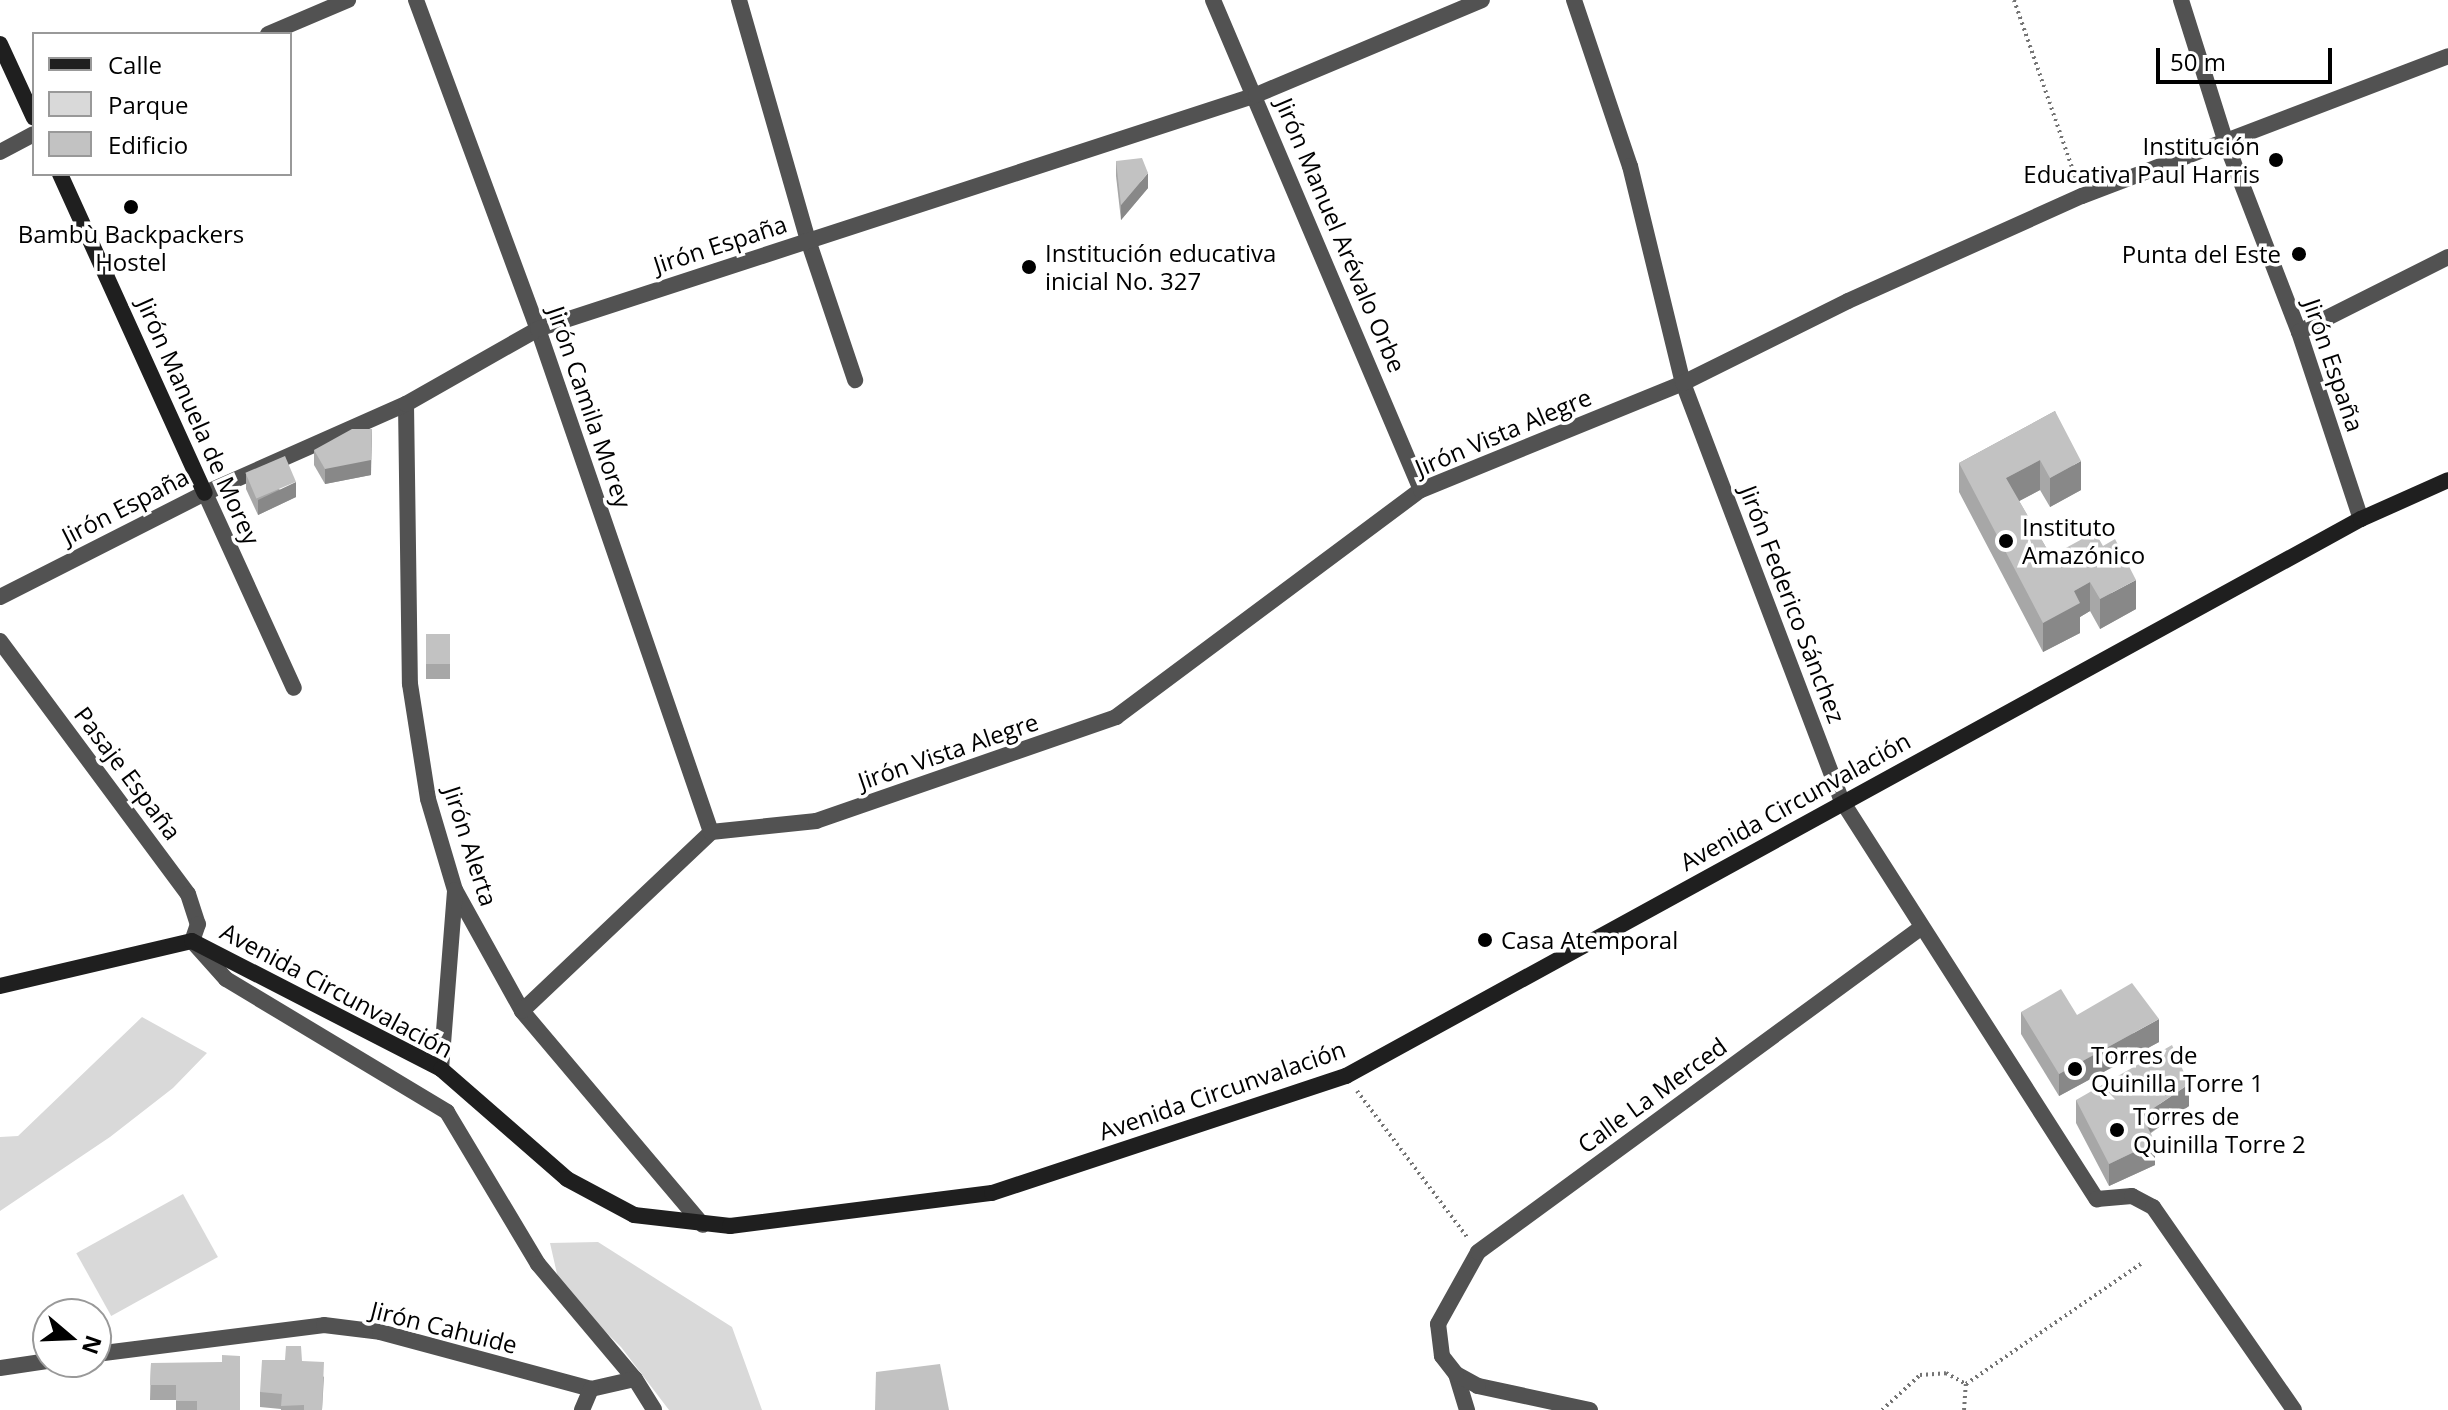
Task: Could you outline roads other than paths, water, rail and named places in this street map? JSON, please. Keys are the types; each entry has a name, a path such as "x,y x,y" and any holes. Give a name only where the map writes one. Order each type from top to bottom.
{"main road":[{"path":"0,44 32,114"},
{"name":"Jirón Manuela de Morey","path":"61,176 205,493"},
{"name":"Avenida Circunvalación","path":"192,941 441,1069 567,1179 634,1215 703,1225 992,1193 1346,1076 1842,801 2361,519 2448,480"},
{"path":"0,986 110,956 192,941"}],"street":[{"path":"273,32 348,0"},
{"name":"Jirón Camila Morey","path":"416,0 538,329 711,832"},
{"path":"739,0 808,240 855,380"},
{"name":"Jirón Manuel Arévalo Orbe","path":"1213,0 1256,95 1421,490"},
{"name":"Jirón España","path":"0,597 205,493 406,404 538,329 1256,95 1482,0"},
{"name":"Jirón Federico Sánchez","path":"1574,0 1630,166 1683,383 1842,801 2097,1199 2132,1196 2153,1207 2294,1410"},
{"name":"Jirón España","path":"2181,0 2226,143 2299,332 2361,519"},
{"name":"Jirón Vista Alegre","path":"711,832 816,821 1116,717 1421,490 1683,383 1848,301 2082,196 2448,56"},
{"path":"0,152 32,135"},
{"path":"2299,332 2448,257"},
{"name":"Jirón Alerta","path":"406,404 410,684 428,799 455,890 522,1011 703,1225"},
{"name":"Jirón Manuela de Morey","path":"205,493 294,688"},
{"name":"Pasaje España","path":"0,641 188,894 198,924 192,941"},
{"path":"522,1011 711,832"},
{"path":"441,1069 455,890"},
{"name":"Calle La Merced","path":"1456,1374 1442,1356 1438,1324 1478,1252 1922,927"},
{"path":"192,941 226,979 447,1112 538,1264 635,1379 654,1410"},
{"name":"Jirón Cahuide","path":"112,1352 324,1325 380,1332 591,1389 635,1379"},
{"path":"0,1368 32,1363"},
{"path":"1456,1374 1467,1410"},
{"path":"1456,1374 1478,1386 1590,1410"},
{"path":"582,1410 591,1389"}],"place":[{"name":"Institución Educativa Paul Harris","path":"2276,160"},
{"name":"Bambù Backpackers Hostel","path":"131,207"},
{"name":"Punta del Este","path":"2299,254"},
{"name":"Institución educativa inicial No. 327","path":"1029,267"},
{"name":"Instituto Amazónico","path":"2006,541"},
{"name":"Casa Atemporal","path":"1485,940"},
{"name":"Torres de Quinilla Torre 1","path":"2075,1069"},
{"name":"Torres de Quinilla Torre 2","path":"2117,1130"}]}
